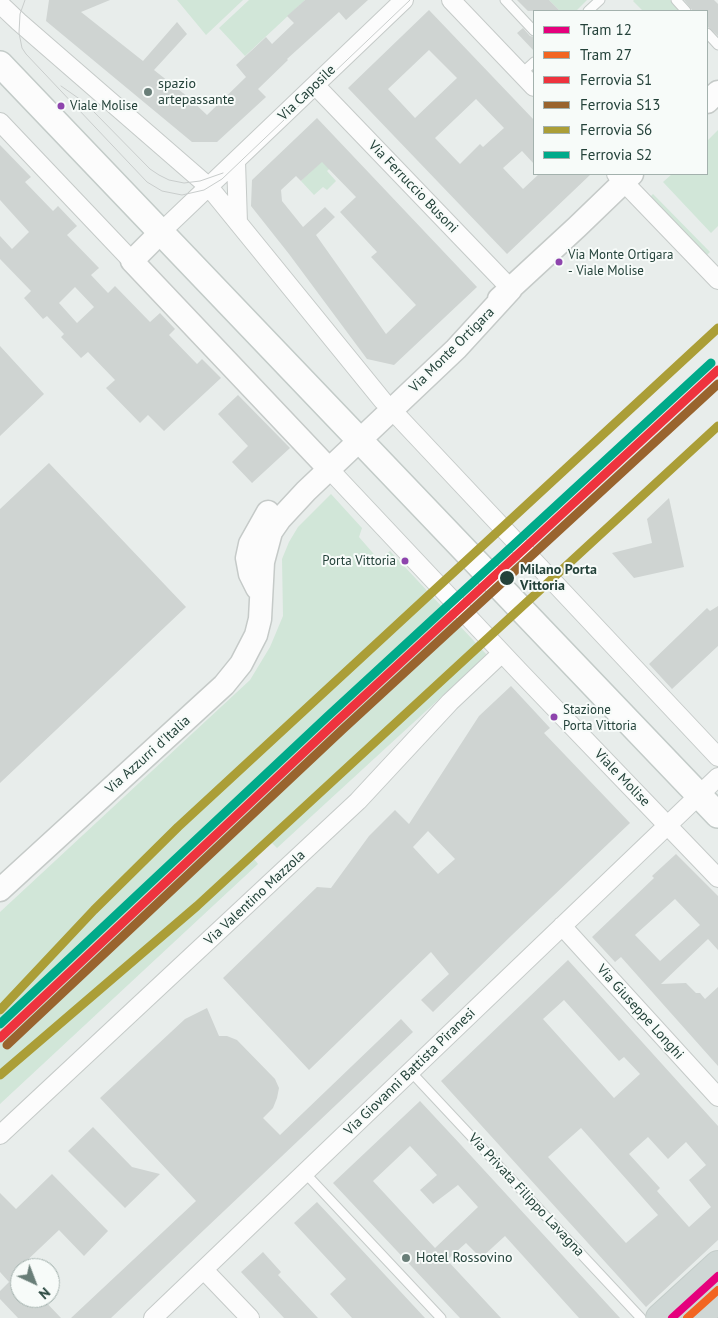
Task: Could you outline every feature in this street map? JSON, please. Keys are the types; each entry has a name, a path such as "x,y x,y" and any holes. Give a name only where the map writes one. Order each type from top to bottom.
{"main road":[{"path":"0,64 718,815"},
{"path":"660,1318 718,1265"},
{"path":"696,1318 718,1299"}],"street":[{"path":"6,0 9,9 19,22"},
{"name":"Via Caposile","path":"209,187 404,0"},
{"name":"Via Caposile","path":"340,62 362,54 418,0"},
{"path":"451,0 531,78"},
{"path":"0,4 209,187 387,405 718,757"},
{"name":"Via Ferruccio Busoni","path":"315,86 511,289"},
{"path":"708,101 718,92"},
{"name":"Viale Molise","path":"0,122 502,653 718,878"},
{"path":"236,161 238,223"},
{"path":"624,176 718,280"},
{"name":"Via Monte Ortigara","path":"387,405 449,339 511,289 624,176"},
{"path":"132,261 209,187"},
{"path":"325,464 387,405"},
{"name":"Via Azzurri d'Italia","path":"0,890 224,685 241,664 256,635 260,619 261,598 250,574 248,558 250,544 266,514 276,502 325,464"},
{"name":"Via Valentino Mazzola","path":"0,1136 358,801 450,702 502,653"},
{"name":"Via Giovanni Battista Piranesi","path":"153,1318 718,777"},
{"name":"Via Giuseppe Longhi","path":"562,926 718,1097"},
{"path":"204,1270 250,1318"}],"lane":[{"path":"505,0 533,30"},
{"path":"589,10 600,0"},
{"path":"676,0 685,10"},
{"path":"708,34 718,45"},
{"name":"Via Privata Filippo Lavagna","path":"411,1072 641,1318"},
{"path":"305,1173 441,1318"}],"green space":[{"path":"177,0 243,0 206,35"},
{"path":"249,0 305,0 245,56 219,28"},
{"path":"549,0 587,0 577,10 559,10"},
{"path":"670,0 680,10 642,10 633,1"},
{"path":"718,130 718,226 711,233 663,182 671,175 708,175 708,140"},
{"path":"343,157 327,171 336,181 327,190 323,187 314,195 301,181 324,159"},
{"path":"653,194 710,252 705,257 649,198"},
{"path":"331,494 362,528 359,537 379,560 390,551 487,655 277,848 272,843 257,856 254,859 258,864 0,1104 0,912 250,680 270,647 283,616 282,559 289,542 298,527"}],"building":[{"path":"49,0 110,0 81,12 143,61 177,22 187,34 154,70 207,115 246,77 236,65 266,37 272,44 294,23 287,16 305,0 368,0 346,20 339,12 287,59 258,89 266,97 217,142 192,142 46,21"},
{"path":"517,0 549,0 559,10 533,10 528,11"},
{"path":"684,0 714,0 718,4 718,36 708,27 708,10 692,10"},
{"path":"429,10 533,119 533,163 522,151 503,168 523,189 538,175 590,175 507,254 348,88","holes":["429,50 457,78 415,118 388,89","476,99 504,128 483,147 480,144 460,164 435,138"]},
{"path":"523,28 533,37 533,50 517,33"},
{"path":"317,118 477,287 394,365 367,359 251,206 252,180","holes":["322,162 356,197 340,212 377,252 371,257 416,305 386,334 316,235 335,217 325,207 303,227 282,201 281,190 296,176 301,181"]},
{"path":"0,145 31,177 25,182 53,211 58,206 77,226 67,235 99,268 91,275 108,293 115,286 150,322 160,313 175,329 169,335 197,364 202,359 221,378 164,431 148,415 140,423 106,388 115,380 88,352 81,358 61,337 64,334 47,316 43,319 24,298 31,291 0,259 0,236 12,249 29,232 0,200","holes":["75,287 94,307 77,323 59,303"]},
{"path":"0,346 44,394 0,436"},
{"path":"238,395 290,448 252,483 232,462 248,446 218,414"},
{"path":"49,463 186,607 0,783 0,509"},
{"path":"669,498 684,567 634,578 612,553 652,543 647,519"},
{"path":"718,606 718,646 672,689 649,664 707,608 710,611"},
{"path":"511,686 550,728 544,733 630,823 433,1012 421,1000 449,974 431,952 309,1070 223,978 317,887 331,888 369,836 395,810 409,824 479,716","holes":["428,831 455,859 438,874 413,847"]},
{"path":"676,854 718,896 718,950 708,939 661,984 686,983 705,999 718,987 718,1066 621,957 615,962 592,937 654,878 652,876","holes":["675,899 700,925 660,961 635,935"]},
{"path":"568,960 718,1126 718,1240 646,1307 441,1081","holes":["564,1000 619,1061 624,1057 640,1074 614,1098 543,1019","581,1128 658,1215 626,1243 548,1157","648,1137 668,1159 686,1142 706,1165 689,1180 711,1207 689,1227 657,1191 660,1188 629,1154"]},
{"path":"207,1008 219,1036 227,1036 237,1040 275,1079 279,1088 277,1098 273,1108 263,1118 280,1135 401,1019 413,1032 111,1318 71,1318 196,1201 100,1098 185,1019"},
{"path":"420,1101 620,1318 579,1318 505,1236 481,1258 466,1243 447,1260 501,1318 460,1318 333,1183","holes":["410,1146 437,1175 420,1190 433,1204 458,1185 478,1207 435,1248 373,1181"]},
{"path":"93,1127 132,1167 160,1174 125,1208 68,1151"},
{"path":"52,1174 108,1231 84,1256 59,1230 29,1258 10,1258 10,1308 52,1308 61,1318 18,1318 0,1299 0,1291 9,1282 0,1272 0,1193 16,1209"},
{"path":"317,1202 425,1318 352,1318 330,1294 346,1279 294,1223"},
{"path":"263,1252 281,1272 278,1275 318,1318 284,1318 241,1272"}],"tram line":[{"path":"25,0 20,14 19,33 22,48 26,54 147,182 162,191 182,195 204,190 222,179 410,0"},
{"path":"61,86 81,100 150,169 159,175 169,180 184,183 200,181 223,173"},
{"name":"12","path":"672,1318 718,1276"},
{"name":"27","path":"687,1318 718,1290"}],"rail line":[{"name":"S6","path":"0,1010 94,910 178,827 718,328"},
{"name":"S2","path":"0,1024 328,716 711,363"},
{"name":"S1","path":"0,1038 335,723 718,370"},
{"name":"S13","path":"7,1045 342,730 718,384"},
{"name":"S6","path":"0,1075 197,906 718,426"}],"place":[{"name":"spazio artepassante","path":"148,92"},
{"name":"Viale Molise","path":"61,106"},
{"name":"Via Monte Ortigara - Viale Molise","path":"559,262"},
{"name":"Porta Vittoria","path":"405,561"},
{"name":"Milano Porta Vittoria","path":"507,578"},
{"name":"Stazione Porta Vittoria","path":"554,717"},
{"name":"Hotel Rossovino","path":"406,1258"}]}
